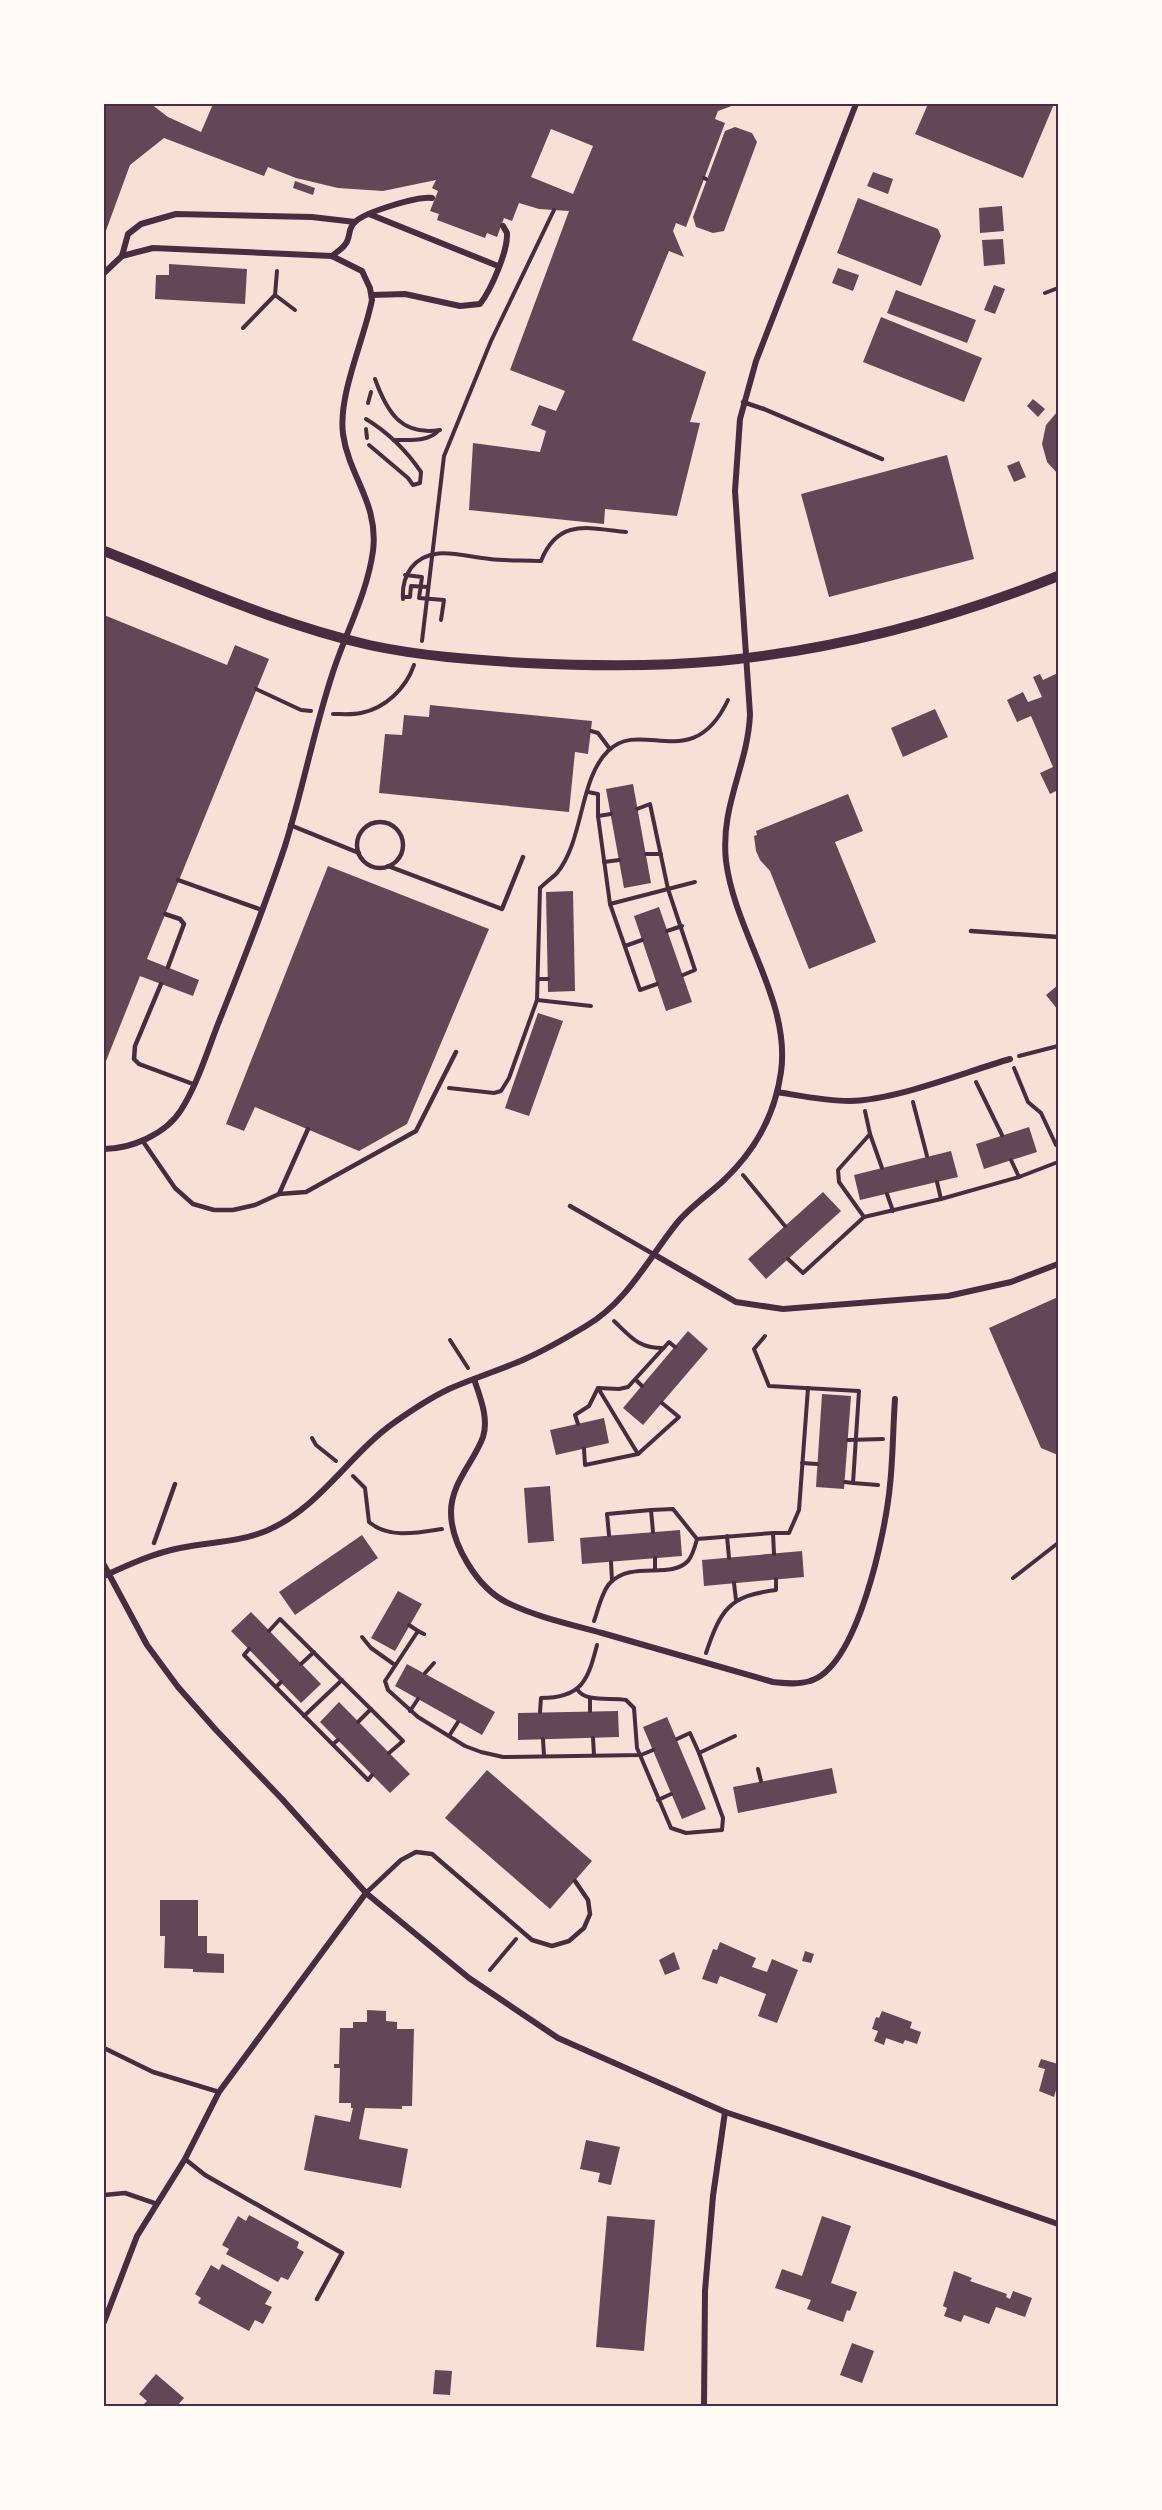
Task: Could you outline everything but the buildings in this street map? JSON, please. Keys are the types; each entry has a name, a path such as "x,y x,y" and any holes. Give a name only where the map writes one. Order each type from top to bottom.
{"street":[{"path":"106,1575 158,1553 181,1547 244,1538 284,1521 304,1508 375,1437 447,1390 526,1358 589,1325 605,1312 655,1255 681,1218 736,1168 762,1132 777,1092 783,1057 779,1023 738,915 726,861 727,814 750,720 735,491 739,431 743,402 761,347 856,104"},
{"path":"332,256 348,240 355,222 369,214 420,198 432,198"},
{"path":"122,256 128,234 141,224 176,214 312,217 355,222"},
{"path":"369,214 498,266"},
{"path":"372,295 405,294 470,307 480,304 486,297 507,238 503,226"},
{"path":"104,273 122,256 153,248 332,256 362,271 372,295 342,416 345,448 372,514 374,540 362,598 333,672 290,825 262,910 193,1084 181,1111 165,1128 142,1140 113,1149 104,1149"},
{"path":"104,552 263,615 346,639 437,656 550,664 645,665 746,658 884,632 993,601 1059,576"},
{"path":"777,1092 836,1101 863,1100 1010,1059"},
{"path":"655,1255 736,1302 783,1309 914,1301 948,1296 1011,1282 1059,1264"},
{"path":"474,1379 484,1412 483,1436 456,1489 452,1507 452,1528 464,1557 485,1584 505,1601 591,1630 773,1682 792,1683 811,1681 830,1669 847,1646 870,1583 890,1486 895,1399"},
{"path":"104,1565 106,1575 147,1645 178,1687 366,1893 469,1978 558,2038 725,2112 1059,2224"},
{"path":"104,2322 137,2236 185,2159 219,2092 366,1893"},
{"path":"704,2406 705,2291 713,2196 725,2112"}],"lane":[{"path":"743,402 882,459"},
{"path":"290,825 359,853 371,866 383,868 394,864 401,856 403,842 400,833 386,823 376,823 367,827 361,833 357,846 359,853"},
{"path":"388,866 502,909 523,857"},
{"path":"178,880 262,910"},
{"path":"165,914 180,919 184,924 168,967"},
{"path":"971,931 1059,937"},
{"path":"161,984 135,1046 135,1059 139,1064 193,1084"},
{"path":"142,1140 175,1188 193,1204 214,1210 233,1210 255,1205 279,1194 306,1192 416,1131 456,1052"},
{"path":"279,1194 308,1130"},
{"path":"570,1206 655,1255"},
{"path":"154,1543 175,1484"},
{"path":"366,1893 401,1860 416,1852 432,1854 532,1940 552,1946 569,1941 584,1928 590,1914 588,1900 575,1881"},
{"path":"104,2048 153,2072 219,2092"},
{"path":"185,2159 205,2175 342,2253 317,2299"},
{"path":"104,2195 125,2193 157,2204"}],"path":[{"path":"421,644 425,633 428,587 444,456 491,341 554,210"},
{"path":"243,328 275,295 277,271"},
{"path":"1044,293 1059,288"},
{"path":"275,295 296,310"},
{"path":"375,380 387,409 398,421 412,428 428,431 440,429 435,436 423,439 395,440"},
{"path":"368,403 371,392"},
{"path":"366,419 395,440 408,453 421,472 420,483 413,485 408,478 369,446"},
{"path":"366,429 367,438"},
{"path":"594,529 595,523"},
{"path":"403,599 405,577 417,562 425,557 442,553 489,559 541,561 551,541 559,534 571,529 626,532"},
{"path":"428,587 417,586 411,586 410,597 403,597 405,575 422,577 421,580 421,587 420,598 444,600 441,620"},
{"path":"332,714 362,713 390,700 408,681 418,654"},
{"path":"256,690 301,710 321,713"},
{"path":"439,1086 494,1093 501,1091 511,1079 537,1000 540,888 558,872 574,840 598,762 610,749 627,740 676,742 695,737 709,729 721,716 728,700"},
{"path":"591,731 598,733 610,749"},
{"path":"588,792 598,794 598,816 610,904 640,990 657,984"},
{"path":"637,809 650,804 668,889 695,970 682,975"},
{"path":"598,816 611,814"},
{"path":"646,854 661,854"},
{"path":"604,862 619,860"},
{"path":"610,904 695,882"},
{"path":"668,931 681,926"},
{"path":"539,939 547,939"},
{"path":"625,946 642,940"},
{"path":"539,979 548,979"},
{"path":"537,1000 591,1006"},
{"path":"1059,1047 1036,1050 1010,1059 1028,1102 1041,1113 1056,1145 1059,1146"},
{"path":"970,1070 1002,1135"},
{"path":"909,1089 927,1156"},
{"path":"863,1100 870,1134 882,1168"},
{"path":"864,1217 839,1182 838,1170 870,1134"},
{"path":"1011,1160 1019,1177"},
{"path":"788,1259 803,1274 864,1217 941,1199 1019,1177 1059,1162"},
{"path":"736,1168 785,1226"},
{"path":"937,1182 941,1199"},
{"path":"887,1194 893,1211"},
{"path":"605,1312 638,1342 648,1348 664,1348"},
{"path":"765,1336 754,1349 769,1386 859,1391 853,1483"},
{"path":"450,1340 462,1359"},
{"path":"598,1388 628,1387 669,1342 675,1347"},
{"path":"636,1380 642,1386"},
{"path":"578,1424 576,1415 590,1406 598,1388"},
{"path":"598,1388 638,1454"},
{"path":"697,1539 789,1533 799,1510 808,1388"},
{"path":"584,1449 585,1466 638,1454 679,1417 662,1403"},
{"path":"312,1438 316,1445"},
{"path":"848,1440 892,1438"},
{"path":"802,1463 817,1464"},
{"path":"845,1482 890,1486"},
{"path":"365,1488 369,1522 378,1529 397,1534 452,1528"},
{"path":"609,1535 608,1514 673,1509 697,1539"},
{"path":"651,1510 653,1532"},
{"path":"773,1533 774,1554"},
{"path":"727,1536 729,1558"},
{"path":"591,1630 608,1584 620,1574 632,1570 671,1569 681,1565 689,1560 697,1539"},
{"path":"1013,1578 1059,1543"},
{"path":"655,1558 655,1569"},
{"path":"611,1562 612,1581"},
{"path":"704,1662 718,1623 736,1600 752,1593 776,1590 776,1579"},
{"path":"734,1583 736,1600"},
{"path":"269,1631 280,1619 403,1741 389,1753"},
{"path":"410,1625 424,1634"},
{"path":"418,1631 385,1681 388,1690 410,1712 465,1746 503,1757 640,1755 653,1750"},
{"path":"540,1712 541,1698 566,1696 587,1680 601,1632"},
{"path":"362,1637 371,1648 395,1665"},
{"path":"249,1649 244,1655 276,1688 368,1780 372,1775"},
{"path":"301,1664 314,1652"},
{"path":"425,1673 434,1663"},
{"path":"304,1716 342,1680"},
{"path":"276,1688 281,1682"},
{"path":"577,1689 580,1694 590,1698 626,1700 634,1708 637,1748 671,1828 686,1833 722,1830 723,1818 690,1733 677,1739"},
{"path":"590,1698 590,1711"},
{"path":"410,1712 418,1699"},
{"path":"358,1722 371,1709"},
{"path":"449,1736 458,1722"},
{"path":"699,1753 735,1736"},
{"path":"593,1738 594,1755"},
{"path":"543,1739 544,1756"},
{"path":"333,1744 338,1740"},
{"path":"758,1769 760,1781"},
{"path":"658,1800 671,1794"},
{"path":"490,1971 522,1931"}]}
